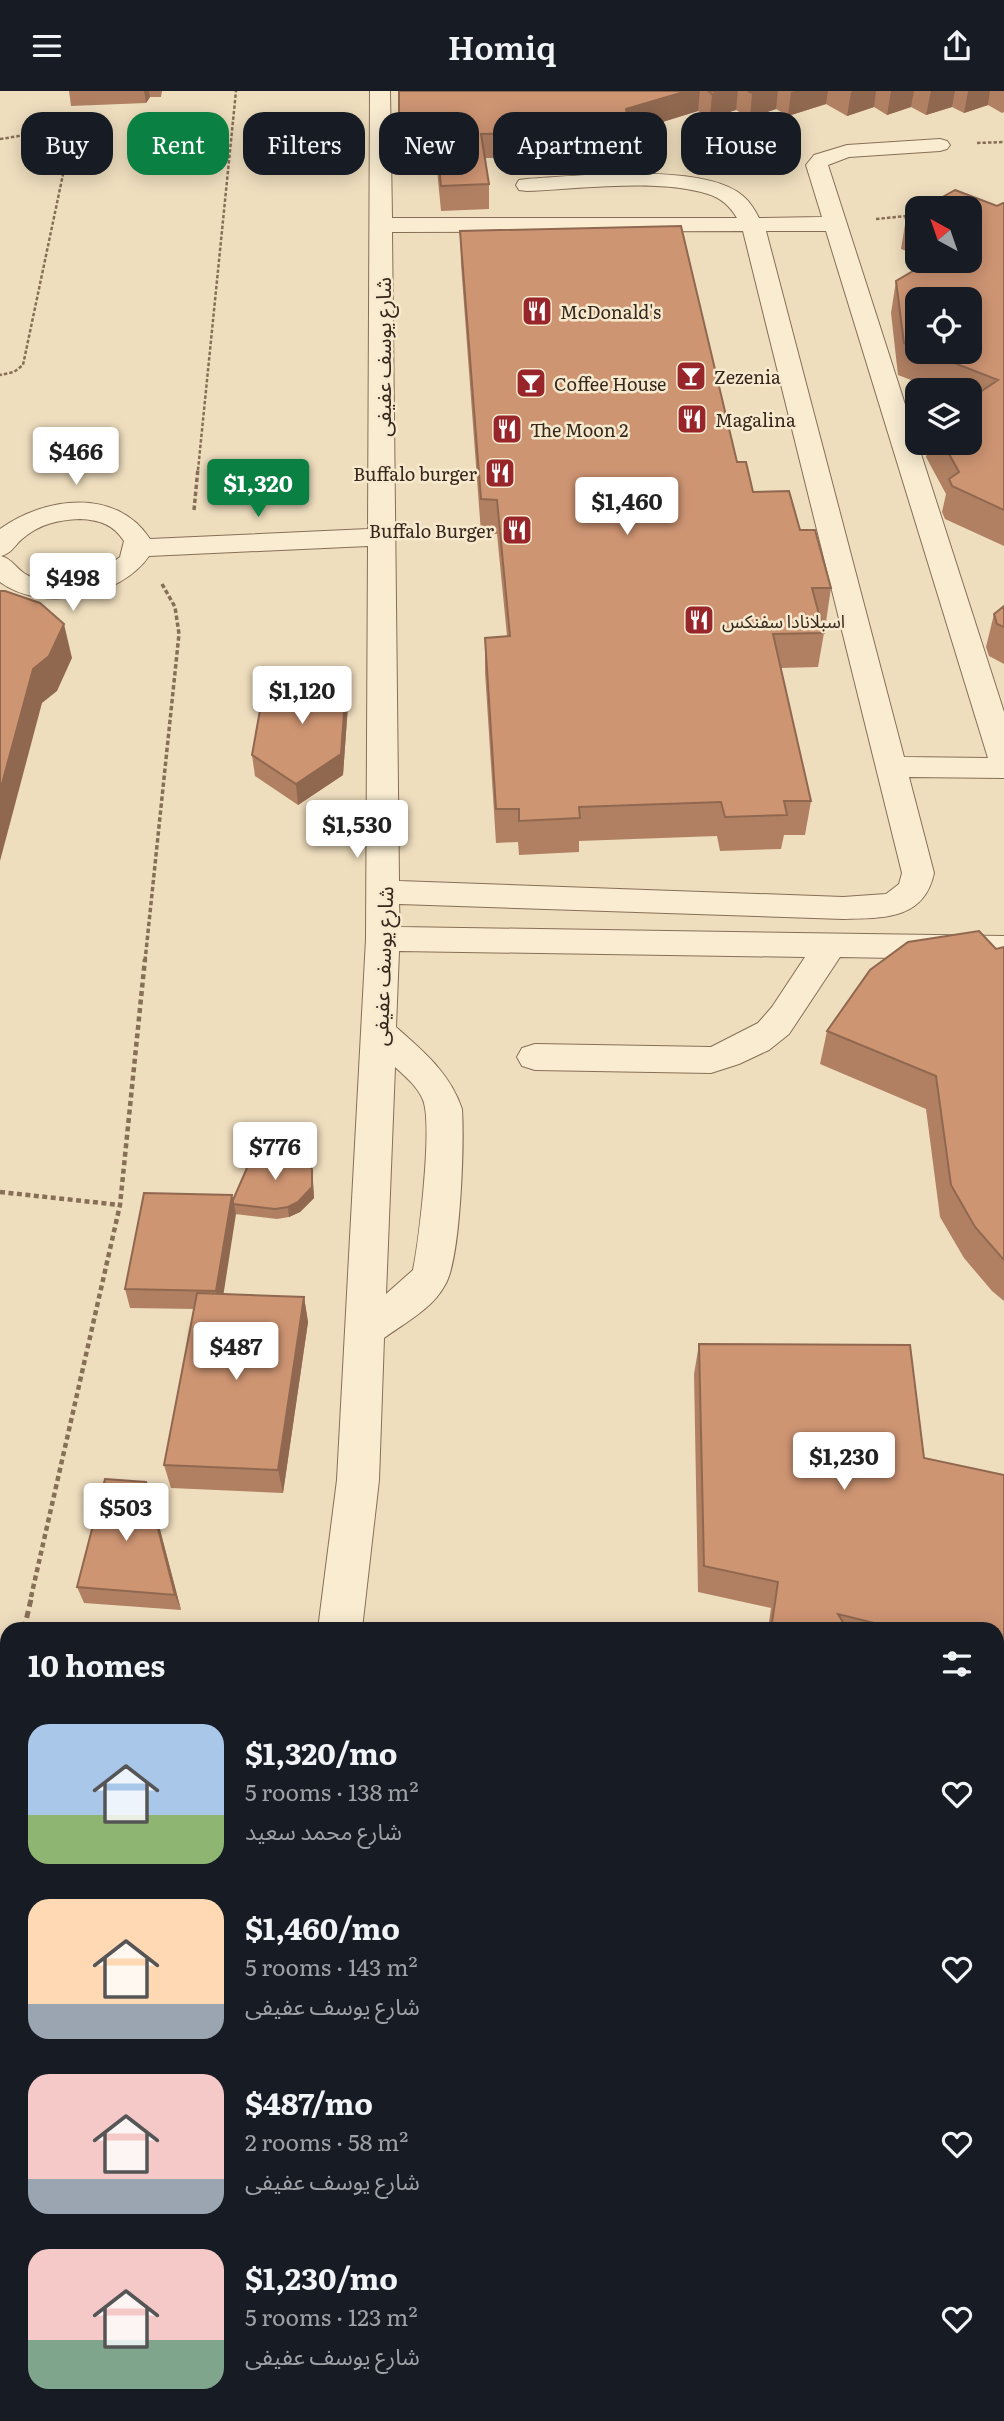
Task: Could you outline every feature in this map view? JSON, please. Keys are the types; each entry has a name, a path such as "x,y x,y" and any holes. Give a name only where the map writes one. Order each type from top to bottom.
{"street":[{"name":"شارع يوسف عفيفى","path":"341,1622 358,1480 383,939 380,91"},
{"path":"940,145 847,151 821,159 817,165 1004,760"},
{"path":"384,892 843,908 902,902 917,884 918,873 753,225 733,198 703,184 677,181 527,185"},
{"path":"382,225 835,223"},
{"path":"0,548 14,529 29,521 66,511 103,514 129,528 136,537 134,554"},
{"path":"0,521 29,521"},
{"path":"5,575 49,590 90,586 107,579 134,554 191,546 381,537"},
{"path":"891,767 1004,768"},
{"path":"383,939 1004,948"},
{"path":"534,1057 711,1060 727,1055 752,1044 773,1030 830,946"},
{"path":"365,1330 416,1292 432,1273 436,1250 444,1110 426,1077 379,1032"}],"path":[{"path":"191,546 236,91"},
{"path":"0,139 48,133 66,137 70,141 23,365 14,372 0,375"},
{"path":"26,1622 120,1205 179,634 178,612 170,592 134,554"},
{"path":"0,1192 120,1205"}],"building":[{"path":"399,91 687,91 626,109 627,112 493,112 493,134 481,134 489,184 441,186 440,175 479,175 479,112 399,112"},
{"path":"955,190 971,196 944,196"},
{"path":"982,200 997,206 1004,203 1004,510 952,486 949,479 959,472 950,455 982,455 982,391 998,380 957,364 982,364 982,287 905,287 905,343 896,281 910,273 982,273"},
{"path":"681,226 737,462 746,462 753,492 789,491 800,530 815,530 831,588 812,588 824,633 773,634 811,801 784,801 787,815 725,817 721,802 579,807 580,818 519,821 519,809 496,809 485,638 510,636 497,500 481,499 460,231"},
{"path":"0,591 40,603 64,624 49,656 33,669 0,791"},
{"path":"1004,606 1004,627 997,624 994,614"},
{"path":"315,669 346,684 341,754 296,784 252,755 262,699"},
{"path":"979,931 996,949 1004,947 1004,1260 975,1227 951,1185 936,1076 827,1031 870,970 908,942"},
{"path":"288,1153 306,1162 312,1169 312,1187 298,1202 275,1209 233,1204 247,1168 266,1155"},
{"path":"144,1193 232,1195 216,1291 125,1289"},
{"path":"197,1293 304,1297 278,1470 164,1465"},
{"path":"699,1344 910,1345 924,1458 1004,1475 1004,1622 870,1622 838,1614 843,1622 772,1622 778,1582 704,1566"},
{"path":"105,1479 146,1482 175,1595 77,1587"}],"place":[{"name":"McDonald's","path":"537,311"},
{"name":"Zezenia","path":"691,376"},
{"name":"Coffee House","path":"531,383"},
{"name":"Magalina","path":"692,419"},
{"name":"The Moon 2","path":"507,429"},
{"name":"Buffalo burger","path":"500,473"},
{"name":"Buffalo Burger","path":"517,530"},
{"name":"اسبلانادا سفنكس","path":"699,620"}]}
